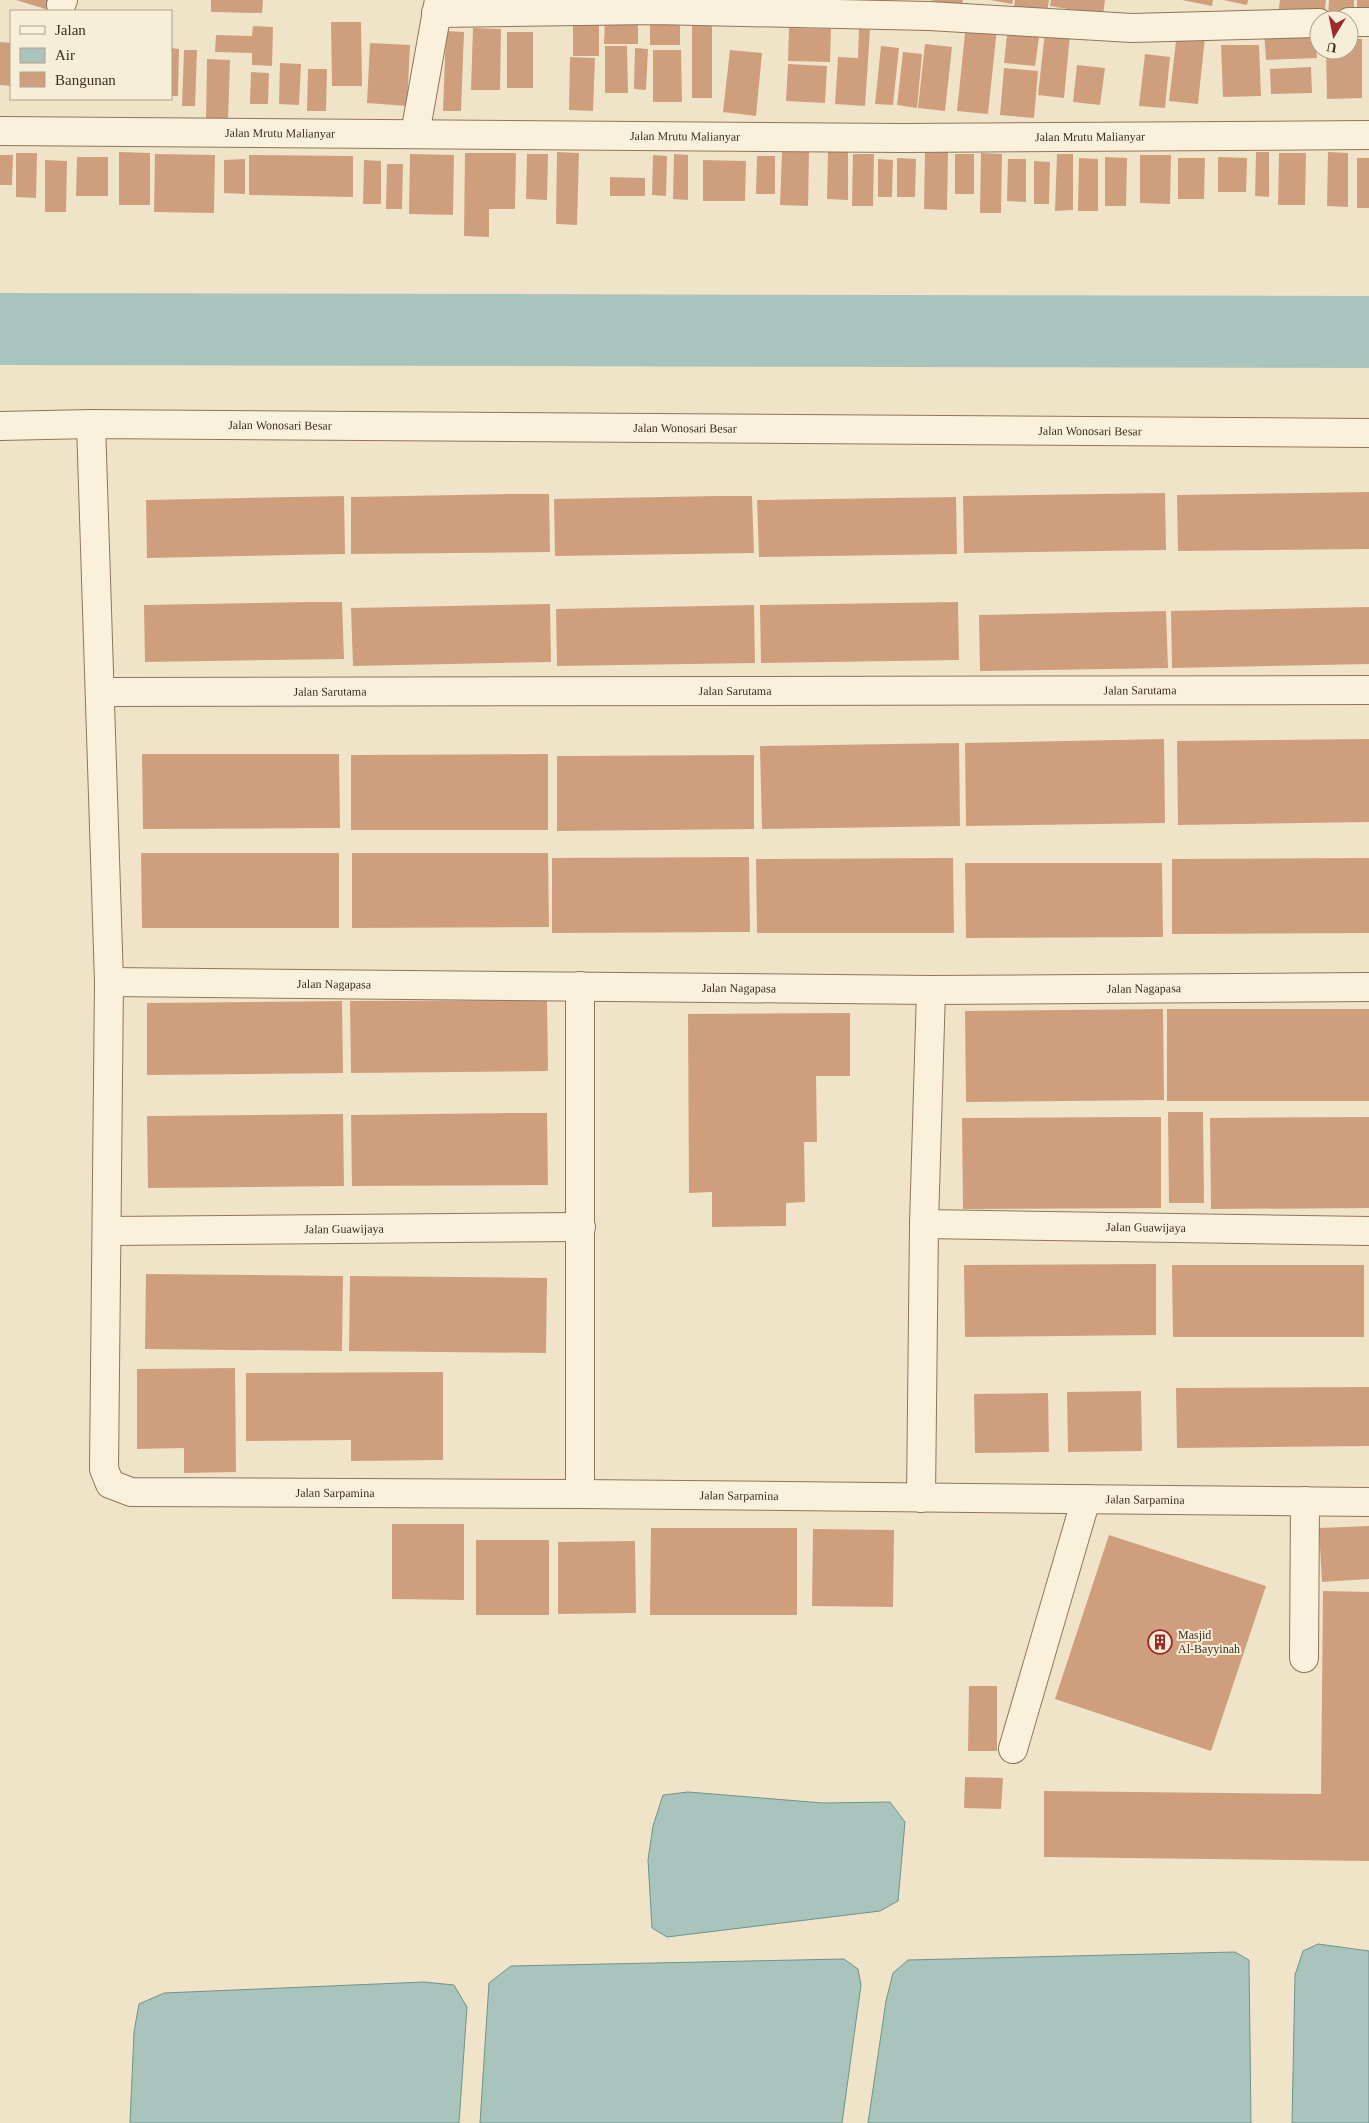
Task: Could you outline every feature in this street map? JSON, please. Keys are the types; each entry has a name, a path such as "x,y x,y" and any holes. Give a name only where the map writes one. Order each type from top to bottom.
{"street":[{"path":"415,134 437,6 929,16 1132,28 1309,23"},
{"name":"Jalan Mrutu Malianyar","path":"0,131 894,138 1369,135"},
{"path":"91,424 109,982 108,1231"},
{"name":"Jalan Wonosari Besar","path":"0,426 91,424 1369,433"},
{"name":"Jalan Sarutama","path":"100,692 1369,690"},
{"name":"Jalan Nagapasa","path":"109,982 932,990 1369,988"},
{"path":"580,986 580,1494"},
{"path":"921,1498 924,1224 932,990"},
{"name":"Jalan Guawijaya","path":"924,1224 1369,1231"},
{"name":"Jalan Guawijaya","path":"108,1231 581,1227"},
{"name":"Jalan Sarpamina","path":"108,1231 104,1469 110,1484 131,1492 580,1494 1369,1502"},
{"path":"1013,1749 1086,1500"},
{"path":"1304,1658 1305,1501"}],"water":[{"path":"688,1792 823,1803 890,1802 905,1822 898,1901 880,1911 667,1937 652,1928 648,1860 653,1826 663,1795"},
{"path":"1318,1944 1369,1951 1369,2123 1292,2123 1295,1975 1303,1951"},
{"path":"1235,1952 1249,1960 1251,2123 868,2123 886,2001 893,1973 908,1960"},
{"path":"844,1959 858,1969 861,1985 842,2123 480,2123 489,1983 511,1966"},
{"path":"424,1982 454,1985 467,2007 459,2123 130,2123 134,2032 139,2004 164,1993"}],"building":[{"path":"16,0 56,0 52,10"},
{"path":"211,0 263,0 262,13 211,12"},
{"path":"930,0 963,0 961,8"},
{"path":"990,0 1013,0 1012,4"},
{"path":"1015,0 1049,0 1047,12 1014,6"},
{"path":"1051,0 1105,0 1103,15 1050,6"},
{"path":"1182,0 1213,0 1212,6"},
{"path":"1223,0 1248,0 1247,5"},
{"path":"1280,0 1326,0 1325,10 1309,10 1309,18 1278,15"},
{"path":"1329,0 1354,0 1354,10 1328,10"},
{"path":"1357,0 1369,0 1369,17 1359,17 1359,10 1357,10"},
{"path":"638,16 638,44 604,44 605,17"},
{"path":"573,20 599,20 599,56 573,56"},
{"path":"331,22 361,22 362,86 332,86"},
{"path":"680,22 680,45 650,45 650,23"},
{"path":"966,24 997,28 988,114 957,111"},
{"path":"692,25 712,25 712,98 692,98"},
{"path":"253,26 273,27 272,66 252,65 252,53 215,52 216,35 252,36"},
{"path":"1008,26 1040,30 1035,66 1004,63"},
{"path":"473,28 501,29 500,90 471,90"},
{"path":"789,28 831,29 830,62 788,61"},
{"path":"1309,28 1309,58 1266,60 1264,30"},
{"path":"859,29 870,30 865,106 835,104 838,57 858,58"},
{"path":"446,31 464,32 461,111 443,111"},
{"path":"507,32 533,32 533,88 507,88"},
{"path":"1045,32 1070,35 1064,98 1038,95"},
{"path":"1177,33 1205,37 1198,104 1169,101"},
{"path":"1359,39 1362,39 1362,98 1327,99 1326,60 1359,60"},
{"path":"0,42 10,43 10,86 0,85"},
{"path":"370,43 410,45 407,106 367,103"},
{"path":"925,44 952,47 945,111 918,108"},
{"path":"1221,45 1259,45 1261,96 1223,97"},
{"path":"605,46 627,46 628,93 605,93"},
{"path":"881,46 899,48 893,105 875,104"},
{"path":"172,48 179,49 178,96 172,96"},
{"path":"635,48 648,49 646,90 634,89"},
{"path":"184,50 197,50 195,106 182,106"},
{"path":"653,50 681,50 682,102 653,102"},
{"path":"730,50 762,53 756,116 723,112"},
{"path":"903,52 922,54 917,108 897,105"},
{"path":"1145,54 1170,57 1165,108 1139,106"},
{"path":"570,57 595,58 593,111 569,110"},
{"path":"207,59 230,60 228,121 206,120"},
{"path":"280,63 301,64 299,105 279,104"},
{"path":"788,64 827,66 825,103 786,101"},
{"path":"1077,65 1105,68 1100,105 1073,102"},
{"path":"1311,67 1312,93 1271,94 1270,69"},
{"path":"1004,68 1038,71 1034,118 1000,115"},
{"path":"308,69 327,69 326,111 307,111"},
{"path":"251,72 269,73 268,104 250,104"},
{"path":"828,150 848,150 848,200 827,199"},
{"path":"925,151 948,151 947,210 924,209"},
{"path":"119,152 150,153 150,205 119,205"},
{"path":"557,152 579,153 577,225 556,224"},
{"path":"782,152 809,152 808,206 780,205"},
{"path":"1256,152 1269,152 1269,197 1255,196"},
{"path":"1328,152 1348,153 1348,207 1327,206"},
{"path":"16,153 37,153 36,198 16,197"},
{"path":"465,153 516,153 515,209 489,209 489,237 464,236"},
{"path":"981,153 1002,154 1001,213 980,213"},
{"path":"1279,153 1306,153 1305,205 1278,205"},
{"path":"155,154 215,155 214,213 154,212"},
{"path":"410,154 454,155 453,215 409,214"},
{"path":"527,154 548,154 547,200 526,199"},
{"path":"674,154 688,155 688,200 673,199"},
{"path":"853,154 874,154 873,206 852,206"},
{"path":"955,154 974,154 974,194 955,194"},
{"path":"1057,154 1073,154 1073,210 1055,211"},
{"path":"0,155 13,155 12,185 0,185"},
{"path":"249,155 353,156 353,197 249,195"},
{"path":"653,155 667,156 666,196 652,195"},
{"path":"1140,155 1171,155 1170,204 1140,203"},
{"path":"757,156 775,156 775,194 756,194"},
{"path":"77,157 108,157 108,196 76,196"},
{"path":"1105,157 1127,158 1126,206 1105,206"},
{"path":"1218,157 1247,158 1246,192 1218,192"},
{"path":"897,158 916,159 915,197 897,197"},
{"path":"1079,158 1098,159 1098,211 1078,211"},
{"path":"1178,158 1205,158 1204,199 1178,199"},
{"path":"1357,158 1369,158 1369,208 1357,208"},
{"path":"245,159 245,194 224,193 224,160"},
{"path":"878,159 893,160 892,197 878,197"},
{"path":"1008,159 1026,159 1026,202 1007,201"},
{"path":"45,160 67,161 66,212 45,212"},
{"path":"364,160 381,161 381,204 363,204"},
{"path":"703,160 746,161 745,201 703,201"},
{"path":"1034,161 1050,162 1049,204 1034,204"},
{"path":"387,164 403,164 402,209 386,209"},
{"path":"610,177 645,178 645,196 610,196"},
{"path":"1369,492 1369,549 1178,551 1177,495"},
{"path":"1165,493 1166,550 964,553 963,496"},
{"path":"549,494 550,552 351,554 351,497"},
{"path":"344,496 345,554 147,558 146,500"},
{"path":"752,496 754,553 555,556 554,499"},
{"path":"956,497 957,554 759,557 757,500"},
{"path":"342,602 344,659 145,662 144,605"},
{"path":"958,602 959,660 761,663 760,605"},
{"path":"550,604 551,662 353,666 351,608"},
{"path":"754,605 755,663 557,666 556,609"},
{"path":"1369,607 1369,664 1172,668 1171,611"},
{"path":"1166,611 1168,668 980,671 979,615"},
{"path":"1164,739 1165,823 966,826 965,743"},
{"path":"1369,739 1369,822 1178,825 1177,741"},
{"path":"959,743 960,826 762,829 760,746"},
{"path":"142,754 339,754 340,828 143,829"},
{"path":"548,754 548,830 351,830 351,755"},
{"path":"754,755 754,829 557,831 557,756"},
{"path":"141,853 339,853 339,928 142,928"},
{"path":"352,853 548,853 549,927 352,928"},
{"path":"749,857 750,932 552,933 552,858"},
{"path":"953,858 954,933 757,933 756,859"},
{"path":"1369,858 1369,933 1172,934 1172,859"},
{"path":"965,863 1162,863 1163,937 966,938"},
{"path":"547,1000 548,1071 351,1073 350,1001"},
{"path":"342,1001 343,1073 147,1075 147,1003"},
{"path":"1163,1009 1164,1100 966,1102 965,1011"},
{"path":"1167,1009 1369,1009 1369,1101 1167,1101"},
{"path":"850,1013 850,1076 816,1076 817,1142 804,1142 805,1202 786,1203 786,1226 712,1227 712,1192 689,1193 688,1014"},
{"path":"1168,1112 1203,1112 1204,1203 1169,1203"},
{"path":"547,1113 548,1185 352,1186 351,1115"},
{"path":"343,1114 344,1186 148,1188 147,1116"},
{"path":"1161,1117 1161,1208 963,1209 962,1118"},
{"path":"1369,1117 1369,1208 1211,1209 1210,1118"},
{"path":"1156,1264 1156,1335 965,1337 964,1265"},
{"path":"1172,1265 1364,1265 1364,1337 1173,1337"},
{"path":"146,1274 343,1276 342,1351 145,1349"},
{"path":"350,1276 547,1278 546,1353 349,1351"},
{"path":"235,1368 236,1472 184,1473 184,1448 137,1449 137,1369"},
{"path":"443,1372 443,1460 351,1461 351,1440 246,1441 246,1373"},
{"path":"1369,1387 1369,1446 1177,1448 1176,1388"},
{"path":"1141,1391 1142,1451 1068,1452 1067,1392"},
{"path":"1048,1393 1049,1452 975,1453 974,1394"},
{"path":"392,1524 464,1524 464,1600 392,1599"},
{"path":"1369,1526 1369,1579 1322,1582 1319,1528"},
{"path":"651,1528 797,1528 797,1615 650,1615"},
{"path":"813,1529 894,1530 893,1607 812,1606"},
{"name":"Masjid Al-Bayyinah","path":"1109,1535 1266,1586 1211,1751 1055,1699"},
{"path":"476,1540 549,1540 549,1615 476,1615"},
{"path":"635,1541 636,1613 558,1614 558,1542"},
{"path":"1323,1591 1369,1592 1369,1861 1044,1857 1044,1791 1321,1794"},
{"path":"969,1686 997,1686 997,1751 968,1751"},
{"path":"965,1777 1003,1778 1001,1809 964,1808"}],"waterway":[{"path":"0,329 1369,332"}],"place":[{"name":"Masjid Al-Bayyinah","path":"1160,1642"}]}
